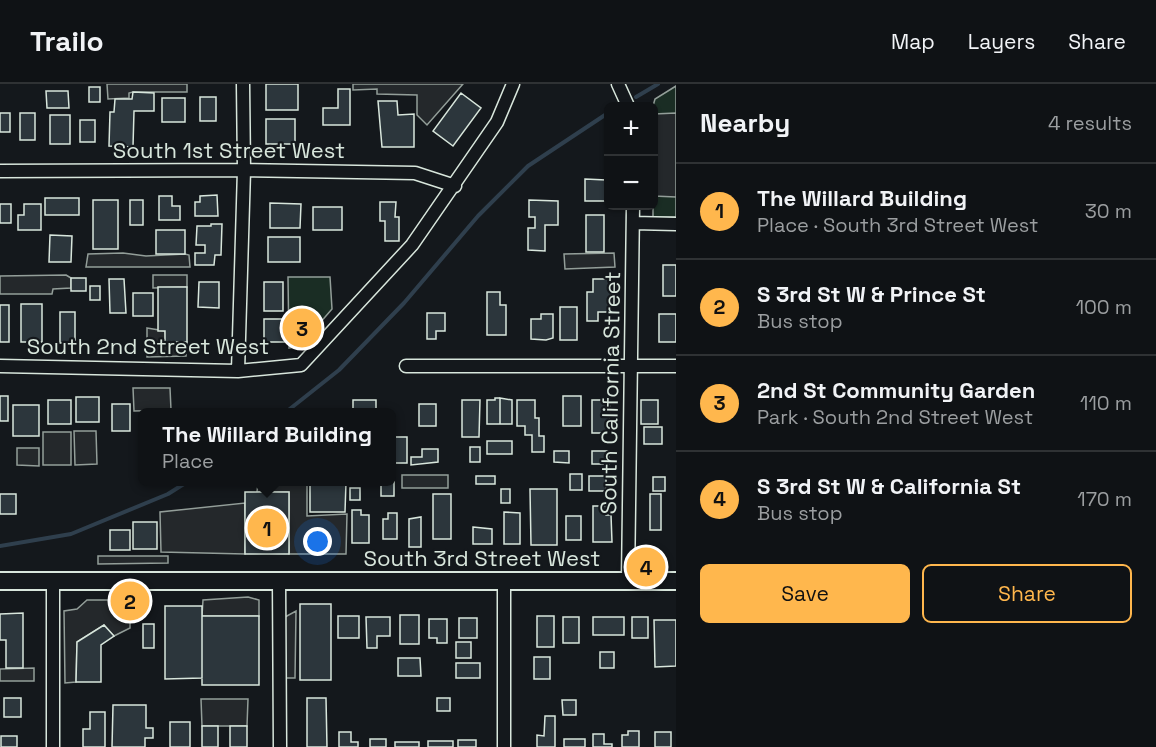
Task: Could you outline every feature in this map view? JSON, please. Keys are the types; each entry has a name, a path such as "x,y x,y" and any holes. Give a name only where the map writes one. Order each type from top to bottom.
{"main road":[{"name":"South 3rd Street West","path":"0,581 676,581"}],"street":[{"path":"238,371 244,170 243,84"},
{"name":"South 2nd Street West","path":"0,366 238,371 292,368 301,365 412,245 455,186 497,122 513,84"},
{"path":"618,84 626,102"},
{"name":"South 1st Street West","path":"0,171 244,170 415,173 455,186"},
{"name":"South California Street","path":"628,581 633,210"},
{"path":"634,223 676,224"},
{"path":"406,366 676,366"},
{"path":"53,580 53,747"},
{"path":"279,580 280,747"},
{"path":"504,581 504,747"}],"green space":[{"path":"676,86 676,217 653,217 653,210 658,210 658,102 654,102 655,99"},
{"path":"288,277 330,277 332,309 300,346 289,348"}],"shaded area":[{"path":"107,84 187,84 187,92 133,92 129,93 129,98 108,99"},
{"path":"353,84 463,84 427,125 417,115 417,95 377,94 377,89 353,90"},
{"path":"676,113 676,197 658,196 658,114"},
{"path":"123,253 146,256 185,254 189,255 190,267 86,267 88,254"},
{"path":"614,253 615,267 565,269 564,254"},
{"path":"66,275 71,278 71,288 53,289 52,294 0,294 0,276"},
{"path":"153,275 187,275 187,287 153,288"},
{"path":"147,328 165,331 166,342 187,342 186,356 147,357"},
{"path":"133,388 170,388 171,408 138,408 138,411 134,411"},
{"path":"74,431 96,431 97,464 75,465"},
{"path":"43,432 71,432 71,465 43,465"},
{"path":"17,448 39,448 39,466 17,465"},
{"path":"402,475 448,475 448,488 402,488"},
{"path":"258,486 307,486 307,516 347,514 346,554 289,554 289,492 257,492"},
{"path":"245,503 245,554 161,552 160,512"},
{"path":"98,556 168,556 168,563 98,564"},
{"path":"248,597 259,600 259,616 202,616 203,600"},
{"path":"87,600 130,600 130,628 114,636 104,625 77,642 76,682 65,683 64,611 77,609"},
{"path":"296,611 295,678 285,678 285,617"},
{"path":"34,668 34,681 0,681 0,669"},
{"path":"201,699 248,699 247,726 202,726"}],"building":[{"path":"266,84 298,84 298,110 266,110"},
{"path":"89,87 100,87 100,102 89,102"},
{"path":"338,89 350,89 350,125 323,125 323,108 338,108"},
{"path":"46,91 68,91 69,108 47,108"},
{"path":"133,92 154,93 154,111 134,111 133,147 109,146 110,112 114,112 115,99 132,99"},
{"path":"461,93 481,108 453,146 433,131"},
{"path":"200,97 216,97 216,121 200,121"},
{"path":"162,98 185,98 185,122 162,122"},
{"path":"378,101 397,101 398,115 414,114 414,147 382,147"},
{"path":"0,113 10,113 10,132 0,132"},
{"path":"20,113 35,113 35,140 20,140"},
{"path":"50,115 70,115 70,144 50,144"},
{"path":"266,119 295,119 295,144 266,144"},
{"path":"80,120 95,120 95,142 80,142"},
{"path":"585,179 604,180 604,201 585,201"},
{"path":"217,195 218,216 195,216 195,202 200,202 200,196"},
{"path":"159,196 172,196 172,206 180,206 180,220 159,220"},
{"path":"45,198 79,198 79,215 45,215"},
{"path":"93,200 118,200 118,249 93,249"},
{"path":"130,200 143,200 143,225 130,225"},
{"path":"529,200 558,201 558,225 545,225 545,251 528,250 528,228 535,228 535,217 529,217"},
{"path":"380,202 396,202 395,217 399,217 399,241 385,241 385,221 380,221"},
{"path":"270,203 301,204 300,228 270,228"},
{"path":"0,204 11,204 11,223 0,223"},
{"path":"24,204 41,204 41,230 18,230 18,215 24,215"},
{"path":"313,207 342,207 342,230 313,230"},
{"path":"586,215 604,215 604,252 586,252"},
{"path":"211,224 222,224 221,255 215,255 214,265 195,265 195,253 205,253 205,245 196,245 197,226 211,226"},
{"path":"156,230 185,230 185,254 156,254"},
{"path":"50,235 72,236 71,262 49,262"},
{"path":"268,237 300,237 300,262 268,262"},
{"path":"663,265 676,265 676,296 663,296"},
{"path":"71,278 86,278 86,291 71,291"},
{"path":"109,279 124,279 126,313 110,313"},
{"path":"593,279 611,279 611,312 598,312 598,321 587,321 587,292 593,292"},
{"path":"199,282 219,282 219,308 198,307"},
{"path":"264,282 283,282 283,311 264,311"},
{"path":"90,286 100,286 100,300 90,300"},
{"path":"158,287 187,287 187,342 165,342 165,331 158,331"},
{"path":"487,292 500,292 500,305 506,305 506,335 487,335"},
{"path":"133,293 153,293 153,316 133,316"},
{"path":"21,304 42,304 42,342 21,342"},
{"path":"0,305 9,305 9,342 0,342"},
{"path":"560,307 577,307 577,340 560,340"},
{"path":"60,312 75,312 75,343 60,343"},
{"path":"427,313 445,313 445,331 436,331 436,339 427,339"},
{"path":"541,314 553,314 553,338 531,339 531,319 541,319"},
{"path":"659,314 676,314 676,342 659,342"},
{"path":"264,319 285,319 285,342 264,342"},
{"path":"0,396 8,396 8,421 0,421"},
{"path":"563,396 581,396 581,426 563,426"},
{"path":"76,397 99,397 99,422 76,422"},
{"path":"495,398 500,398 500,424 487,424 487,400 495,400"},
{"path":"500,398 512,400 512,424 500,424"},
{"path":"48,400 71,400 71,424 48,424"},
{"path":"353,400 376,400 376,408 353,408"},
{"path":"462,400 480,400 479,437 462,437"},
{"path":"517,400 535,400 535,418 539,418 539,436 544,436 544,452 532,452 532,435 525,435 525,426 517,426"},
{"path":"592,400 610,400 610,433 592,433"},
{"path":"641,400 658,400 658,424 641,424"},
{"path":"112,404 130,404 130,431 112,431"},
{"path":"419,404 436,404 436,426 419,426"},
{"path":"13,405 39,405 39,436 13,436"},
{"path":"644,427 662,427 662,444 644,444"},
{"path":"396,437 407,437 407,463 396,463"},
{"path":"487,441 512,441 512,454 487,454"},
{"path":"470,447 480,447 480,462 470,462"},
{"path":"422,449 438,449 438,462 411,465 411,457 422,457"},
{"path":"554,451 569,451 569,463 554,462"},
{"path":"592,451 609,451 609,464 592,464"},
{"path":"570,474 582,474 582,490 570,490"},
{"path":"476,476 495,476 495,484 476,484"},
{"path":"589,476 606,476 606,491 589,491"},
{"path":"653,477 665,477 665,491 653,491"},
{"path":"310,486 346,486 345,512 310,512"},
{"path":"381,486 394,486 394,496 381,496"},
{"path":"350,488 360,488 360,500 350,500"},
{"path":"501,489 510,489 510,503 501,503"},
{"path":"530,489 557,489 557,545 531,545"},
{"path":"245,492 289,492 289,554 245,554"},
{"path":"0,494 16,494 16,514 0,514"},
{"path":"433,494 451,494 451,539 433,539"},
{"path":"650,494 661,494 661,530 650,530"},
{"path":"593,506 606,506 606,515 611,515 612,542 593,542"},
{"path":"352,510 361,510 361,515 369,515 369,543 352,543"},
{"path":"504,512 520,513 520,544 504,544"},
{"path":"388,513 397,513 397,539 383,539 383,519 388,519"},
{"path":"566,516 581,516 581,540 566,540"},
{"path":"421,517 421,547 409,547 409,519"},
{"path":"133,522 157,522 157,549 133,549"},
{"path":"473,527 492,529 492,544 473,544"},
{"path":"110,530 130,530 130,550 110,550"},
{"path":"300,604 331,604 331,680 300,680"},
{"path":"165,606 202,606 202,678 165,679"},
{"path":"23,613 23,668 6,668 6,640 0,640 0,614"},
{"path":"400,615 419,615 419,644 400,644"},
{"path":"202,616 259,616 259,685 202,685"},
{"path":"338,616 359,616 359,638 338,638"},
{"path":"537,616 554,616 554,647 537,647"},
{"path":"366,617 390,617 390,636 377,636 377,648 367,648"},
{"path":"563,617 579,617 579,643 563,643"},
{"path":"593,617 624,617 624,635 593,635"},
{"path":"632,617 648,617 648,638 632,638"},
{"path":"459,618 477,618 477,638 459,638"},
{"path":"429,619 447,619 447,643 437,643 437,638 429,638"},
{"path":"654,620 676,620 676,666 655,667"},
{"path":"143,624 154,624 154,648 143,648"},
{"path":"104,625 114,636 101,645 101,682 76,682 77,642"},
{"path":"456,642 471,642 471,658 456,658"},
{"path":"600,652 614,652 614,668 600,668"},
{"path":"534,657 550,657 550,679 534,679"},
{"path":"398,658 420,658 421,676 398,676"},
{"path":"456,663 480,663 480,678 456,678"},
{"path":"4,698 21,698 21,717 4,717"},
{"path":"307,698 326,698 327,747 307,747"},
{"path":"437,698 450,698 450,711 437,711"},
{"path":"562,700 576,700 576,715 563,715"},
{"path":"113,705 146,705 146,728 153,728 153,738 145,738 145,747 112,747"},
{"path":"90,712 105,712 105,747 83,747 83,729 90,729"},
{"path":"545,716 555,716 555,747 537,747 537,735 544,736"},
{"path":"170,722 190,722 190,747 170,747"},
{"path":"202,726 218,726 218,747 202,747"},
{"path":"230,726 247,726 247,747 230,747"},
{"path":"628,731 639,731 639,747 622,747 622,735 628,735"},
{"path":"339,732 351,732 351,742 358,742 358,747 339,747"},
{"path":"655,732 671,732 671,747 655,747"},
{"path":"593,734 604,734 604,744 612,744 612,747 593,747"},
{"path":"1,736 17,736 17,747 1,747"},
{"path":"370,739 386,739 386,747 370,747"},
{"path":"564,739 585,739 585,747 564,747"},
{"path":"458,740 476,740 476,747 458,747"},
{"path":"428,741 453,741 453,747 428,747"},
{"path":"395,742 419,742 419,747 395,747"}],"waterway":[{"path":"636,97 658,84"},
{"path":"291,408 339,370 404,303 478,216 528,166 604,116"},
{"path":"0,546 71,534 168,494 181,486"}],"place":[{"name":"2nd St Community Garden","path":"302,328"},
{"name":"The Willard Building","path":"267,528"},
{"name":"S 3rd St W & California St","path":"646,567"},
{"name":"S 3rd St W & Prince St","path":"130,601"}]}
